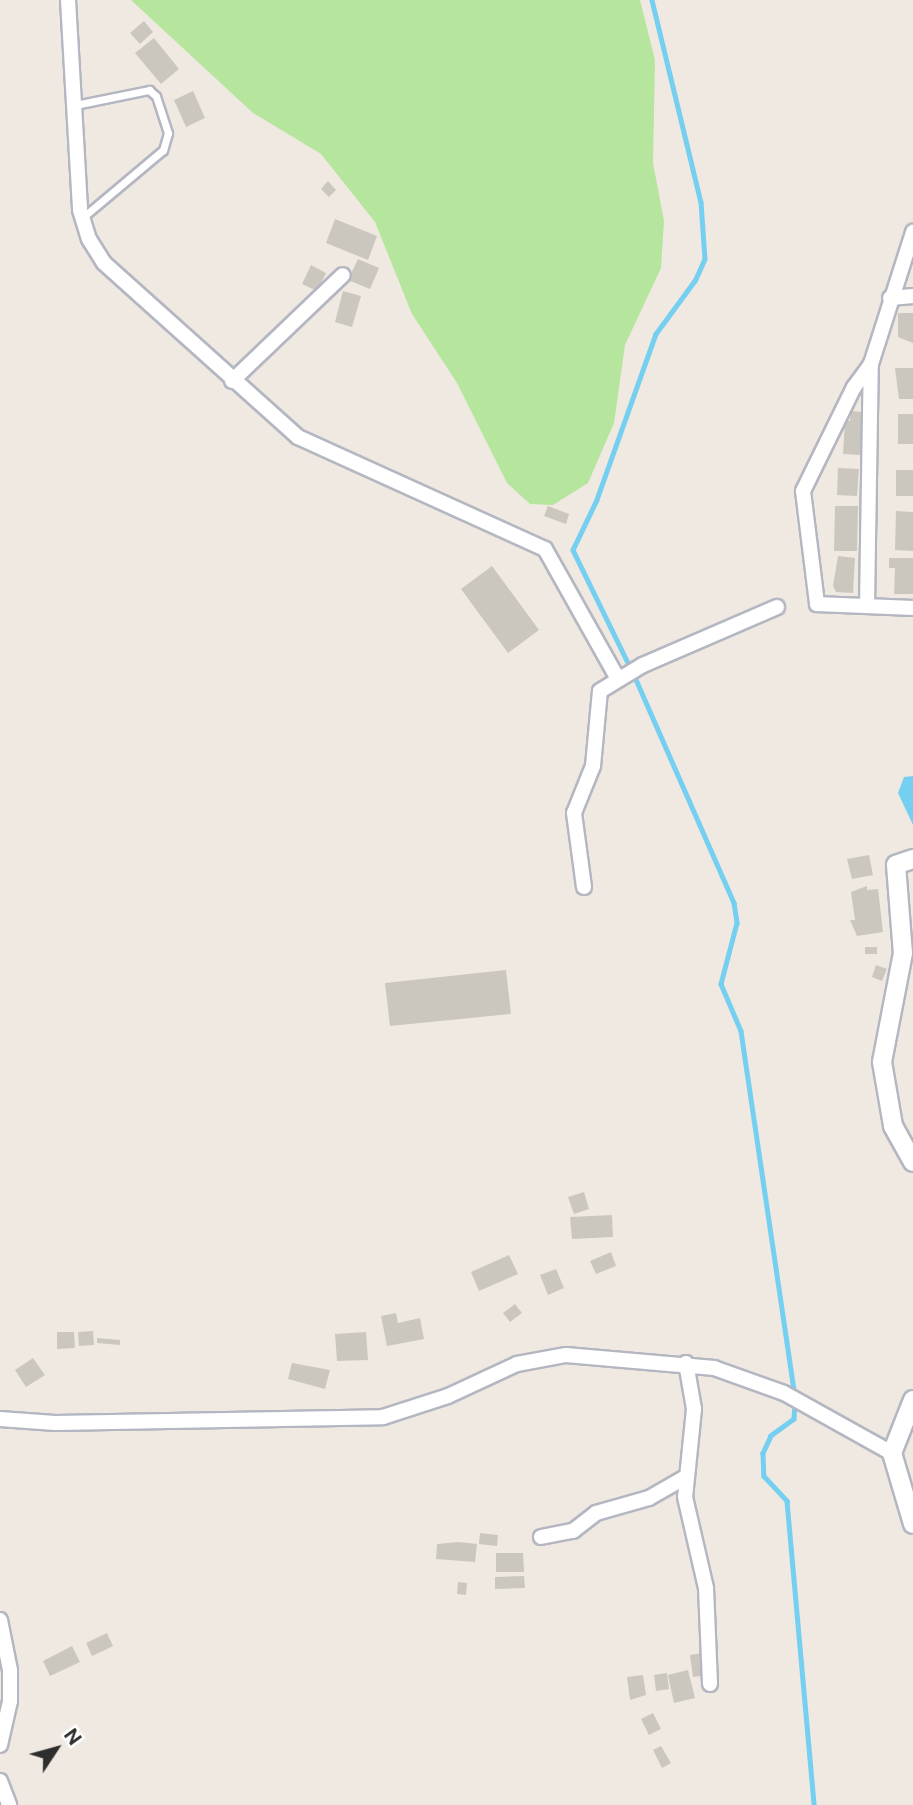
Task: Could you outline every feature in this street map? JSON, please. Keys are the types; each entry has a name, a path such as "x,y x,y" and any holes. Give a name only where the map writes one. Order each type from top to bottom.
{"street":[{"path":"68,0 82,218 104,263 277,422 317,448 526,536 545,548 618,678"},
{"path":"867,606 871,364 913,232"},
{"path":"232,381 343,275"},
{"path":"890,298 913,296"},
{"path":"871,364 848,399 803,491 817,604 913,608"},
{"path":"584,887 575,813 593,766 596,701 607,684 777,607"},
{"path":"913,859 897,865 902,970 888,1012 882,1062 890,1116 913,1162"},
{"path":"0,1419 55,1423 383,1417 447,1396 539,1356 686,1363 715,1368 784,1393 892,1453"},
{"path":"686,1363 694,1409 684,1478 687,1513 706,1588 710,1684"},
{"path":"913,1400 892,1453 913,1524"},
{"path":"541,1537 573,1531 596,1513 656,1495 684,1478"},
{"path":"0,1620 10,1670 10,1701 0,1745"},
{"path":"0,1781 9,1805"}],"lane":[{"path":"74,105 149,90 156,96 168,133 163,149 82,218"}],"green space":[{"path":"131,0 640,0 655,60 653,163 664,221 661,268 625,345 614,423 588,483 553,505 530,504 507,483 457,383 412,314 375,222 321,154 253,113"}],"water":[{"path":"913,776 913,825 898,793 904,777"}],"building":[{"path":"144,21 153,32 140,44 130,33"},
{"path":"154,38 179,69 161,84 135,53"},
{"path":"193,91 205,118 186,127 174,100"},
{"path":"328,181 336,190 329,197 321,189"},
{"path":"335,219 377,236 368,260 326,243"},
{"path":"358,259 379,268 370,289 348,280"},
{"path":"311,265 326,273 317,291 302,284"},
{"path":"343,291 361,296 352,327 335,322"},
{"path":"898,313 913,313 913,343 898,337"},
{"path":"895,368 913,368 913,399 899,399"},
{"path":"851,411 863,412 860,455 843,454 845,420 850,421"},
{"path":"898,414 913,414 913,444 898,444"},
{"path":"838,468 859,469 857,496 837,495"},
{"path":"896,470 913,470 913,496 896,496"},
{"path":"548,506 569,514 566,524 544,516"},
{"path":"835,506 858,506 857,551 834,551"},
{"path":"896,511 913,512 913,551 895,550"},
{"path":"838,556 855,558 853,593 836,592 833,586"},
{"path":"889,558 913,558 913,594 894,594 895,568 889,568"},
{"path":"492,566 539,630 508,653 461,589"},
{"path":"869,855 873,875 852,879 847,859"},
{"path":"867,886 867,890 878,889 883,932 857,936 850,920 855,920 851,892"},
{"path":"865,947 877,947 877,954 865,954"},
{"path":"876,965 887,969 882,981 872,977"},
{"path":"506,970 511,1014 390,1026 385,983"},
{"path":"584,1192 589,1209 574,1214 568,1197"},
{"path":"612,1215 613,1237 572,1239 570,1217"},
{"path":"611,1252 616,1266 596,1274 590,1261"},
{"path":"509,1255 518,1274 479,1291 471,1272"},
{"path":"556,1269 564,1288 548,1295 540,1275"},
{"path":"515,1304 522,1313 510,1322 503,1313"},
{"path":"396,1313 398,1323 420,1318 424,1339 387,1346 381,1316"},
{"path":"93,1331 94,1345 79,1346 78,1332"},
{"path":"57,1332 74,1332 75,1348 57,1349"},
{"path":"366,1332 368,1360 337,1361 335,1334"},
{"path":"97,1338 120,1340 120,1345 97,1343"},
{"path":"33,1358 45,1375 26,1387 15,1370"},
{"path":"292,1363 330,1370 325,1389 288,1379"},
{"path":"480,1533 498,1535 497,1546 479,1544"},
{"path":"437,1544 477,1544 475,1562 436,1559"},
{"path":"496,1553 523,1553 524,1572 496,1572"},
{"path":"524,1576 525,1588 495,1589 495,1577"},
{"path":"458,1582 467,1583 466,1595 457,1594"},
{"path":"107,1633 113,1646 92,1656 86,1643"},
{"path":"72,1646 80,1662 50,1676 43,1661"},
{"path":"703,1653 707,1675 693,1677 690,1655"},
{"path":"688,1670 695,1698 674,1703 668,1675"},
{"path":"667,1673 669,1689 656,1691 654,1675"},
{"path":"643,1675 646,1695 630,1700 627,1677"},
{"path":"653,1713 661,1729 649,1735 641,1719"},
{"path":"661,1746 671,1763 662,1768 653,1750"}],"waterway":[{"path":"652,0 701,202 705,259 695,281 656,334 597,500 573,550 634,675 734,903 737,923 721,984 741,1031 795,1395"},
{"path":"795,1404 794,1419 771,1436 763,1453 764,1476 787,1501 814,1805"}]}
